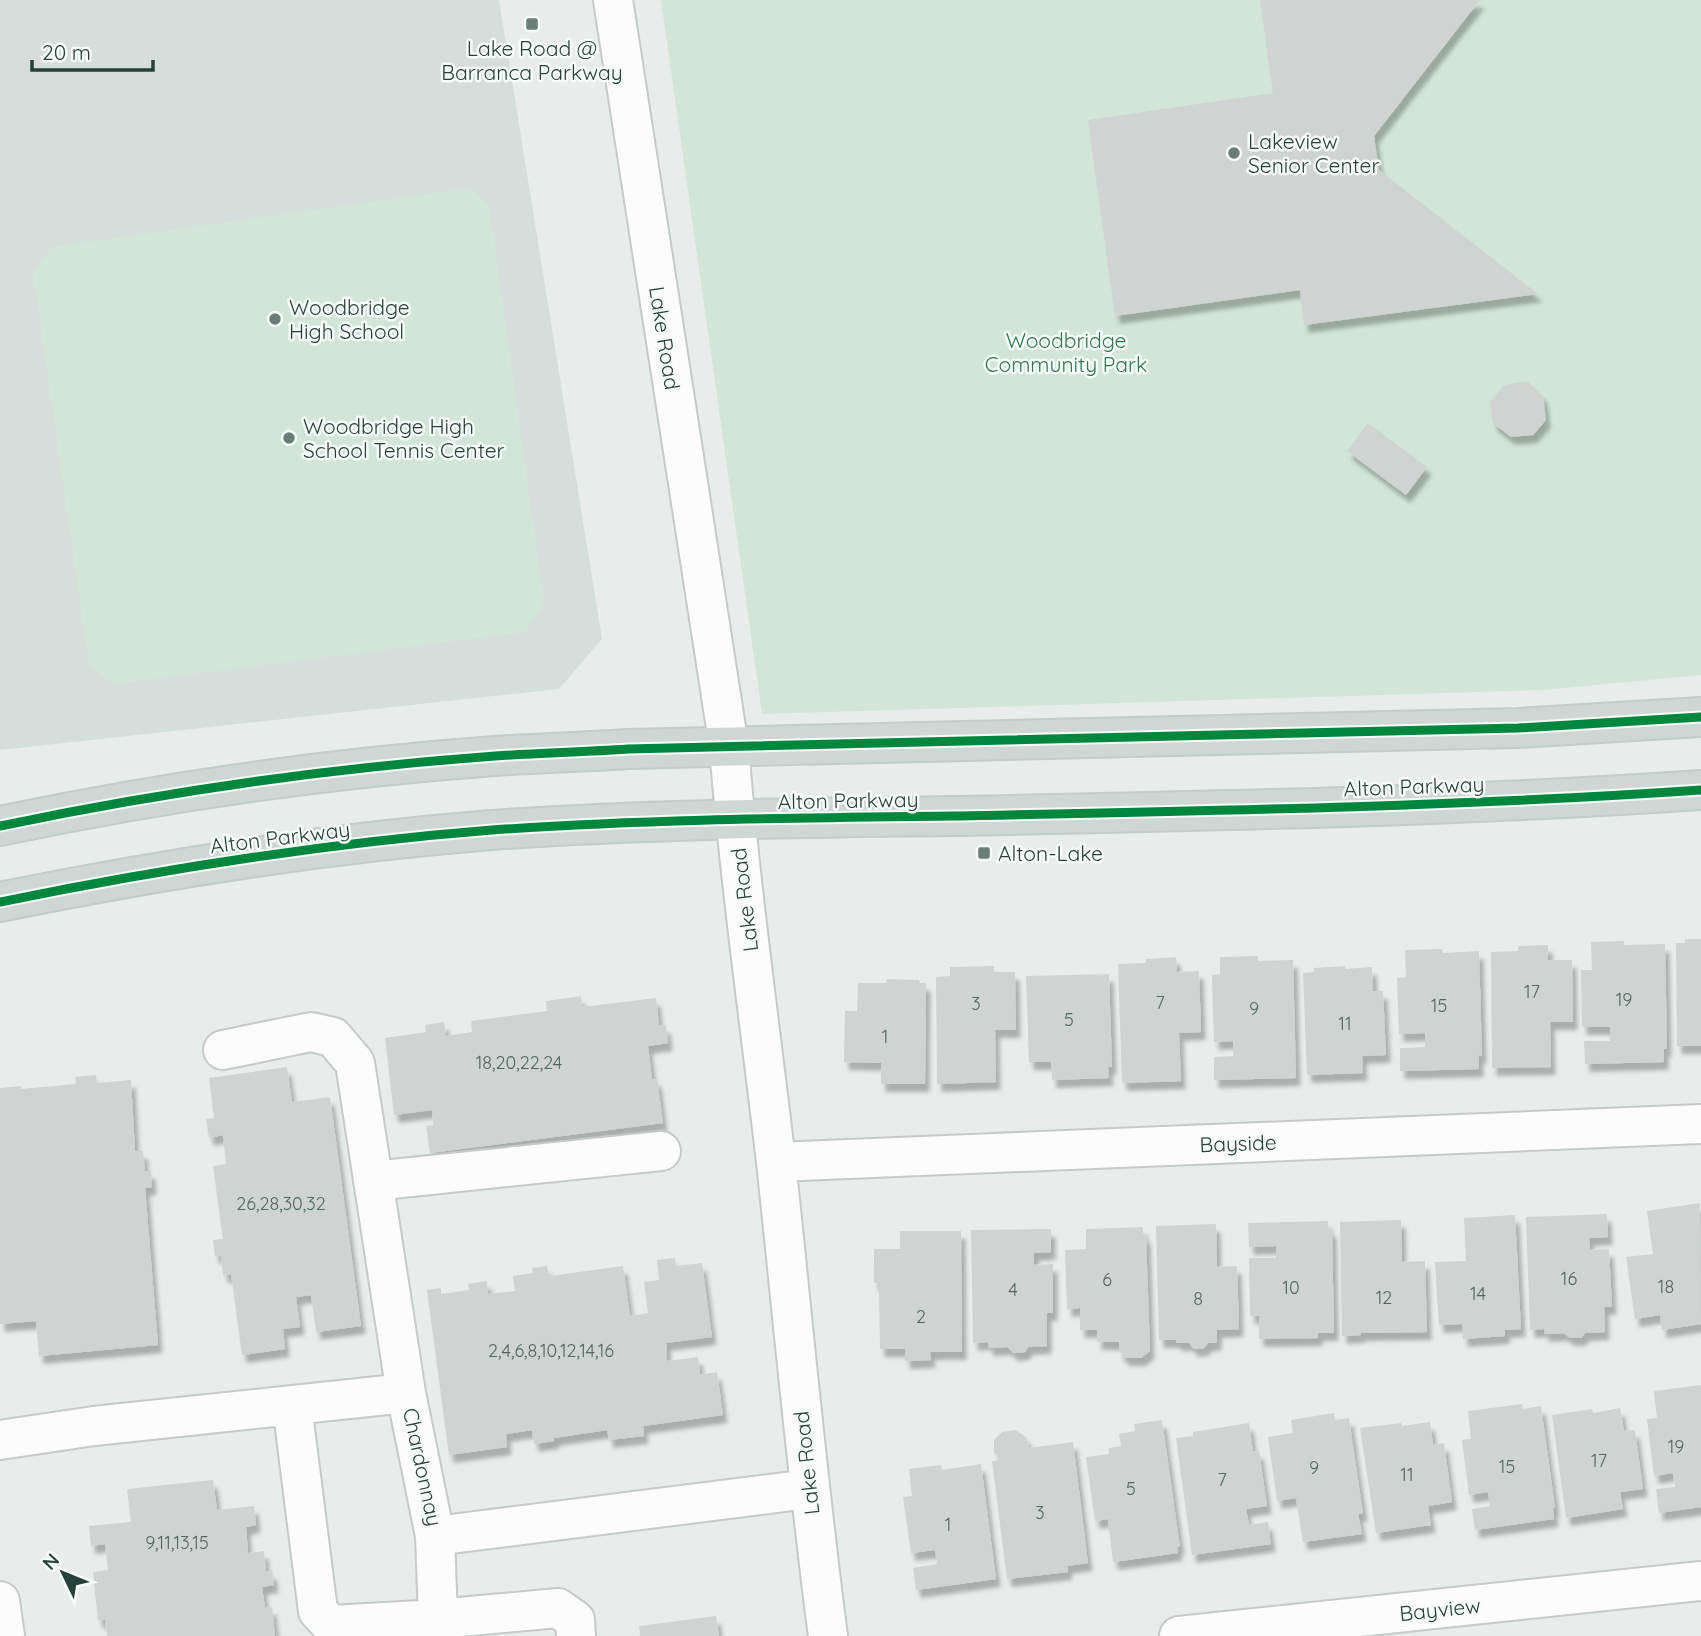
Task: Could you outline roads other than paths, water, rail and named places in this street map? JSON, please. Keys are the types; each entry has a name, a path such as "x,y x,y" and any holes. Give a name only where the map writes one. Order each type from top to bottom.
{"main road":[{"path":"0,826 101,806 232,785 494,756 628,749 1518,728 1701,717"},
{"name":"Alton Parkway","path":"0,902 121,877 311,850 487,831 629,822 1568,799 1701,790"}],"street":[{"name":"Lake Road","path":"613,0 729,747 735,820 776,1162 808,1489 828,1636"},
{"path":"223,1050 312,1032 333,1037 355,1063 406,1393"},
{"name":"Bayside","path":"776,1162 1701,1124"},
{"path":"373,1181 661,1151"},
{"name":"Chardonnay","path":"0,1440 94,1426 406,1393 435,1535 808,1489"},
{"path":"292,1405 318,1611 331,1625 558,1608 575,1620 576,1636"},
{"path":"435,1535 438,1619"},
{"name":"Bayview","path":"1179,1636 1701,1581"},
{"path":"0,1601 5,1636"}],"place":[{"name":"Lake Road @ Barranca Parkway","path":"532,24"},
{"name":"Lakeview Senior Center","path":"1234,153"},
{"name":"Woodbridge High School","path":"275,319"},
{"name":"Woodbridge High School Tennis Center","path":"289,438"},
{"name":"Alton-Lake","path":"984,853"}],"park label":[{"name":"Woodbridge Community Park","path":"1066,352"}]}
